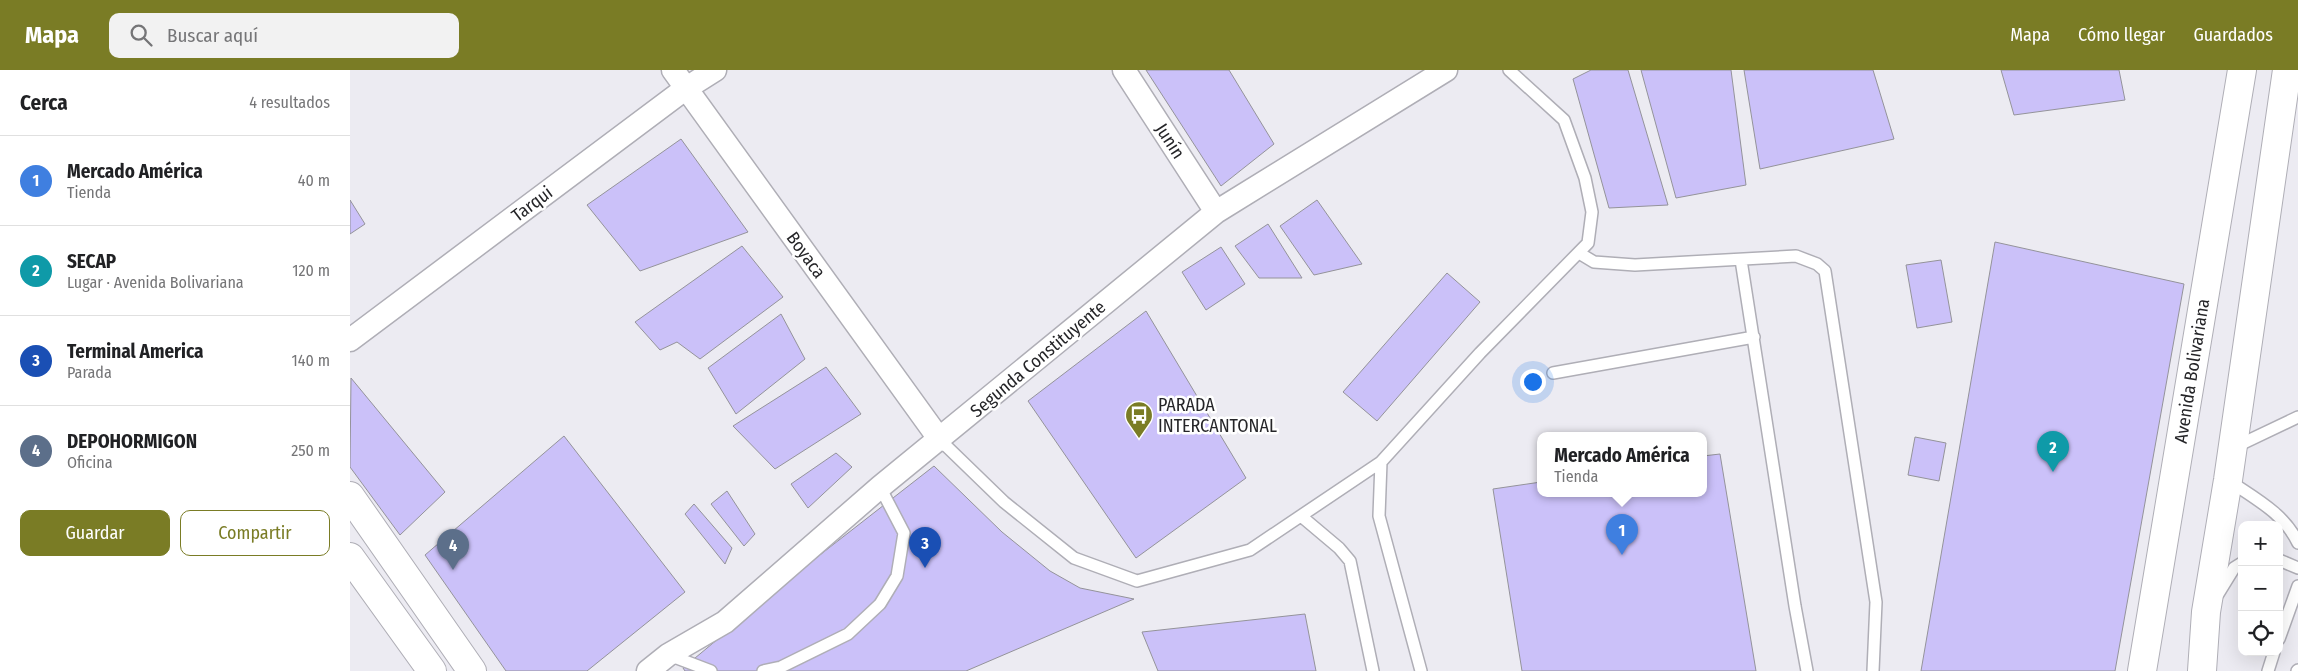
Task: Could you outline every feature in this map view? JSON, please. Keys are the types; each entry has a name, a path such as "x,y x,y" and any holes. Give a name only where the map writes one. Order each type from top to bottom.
{"main road":[{"name":"Avenida Bolivariana","path":"2142,671 2242,70"},
{"path":"2202,671 2206,612 2233,448 2287,70"},
{"path":"350,496 472,671"},
{"path":"350,558 432,671"}],"street":[{"name":"Boyaca","path":"673,70 940,440"},
{"name":"Tarqui","path":"350,340 685,89 715,70"},
{"name":"Junín","path":"1124,70 1216,212"},
{"name":"Segunda Constituyente","path":"648,671 668,655 725,622 880,487 940,440 1216,212 1446,70"}],"lane":[{"path":"940,440 1004,502 1074,558 1137,581 1250,550 1381,462 1480,353 1588,244 1592,212 1585,178 1564,120 1509,70"},
{"path":"1579,253 1594,262 1635,265 1796,256 1817,264 1825,271 1876,602 1873,671"},
{"path":"1741,260 1795,606 1807,671"},
{"path":"1553,373 1754,337"},
{"path":"2233,448 2298,417"},
{"path":"1381,462 1379,516 1421,671"},
{"path":"2228,480 2267,506 2291,528 2298,542"},
{"path":"763,671 781,667 848,634 880,604 897,576 904,533 880,487"},
{"path":"1301,516 1339,548 1350,561 1373,671"},
{"path":"2283,562 2298,568"},
{"path":"2206,612 2234,568 2238,566"},
{"path":"2283,628 2298,586"},
{"path":"668,655 711,671"},
{"path":"2268,671 2273,656"}],"building":[{"path":"1146,70 1229,70 1274,144 1221,186"},
{"path":"1591,70 1628,70 1668,205 1609,208 1573,79"},
{"path":"1641,70 1731,70 1746,185 1676,198"},
{"path":"1744,70 1873,70 1894,139 1760,169"},
{"path":"2001,70 2119,70 2125,100 2014,115"},
{"path":"681,139 748,232 640,271 587,205"},
{"path":"350,200 365,224 350,234"},
{"path":"1317,200 1362,264 1314,275 1280,226"},
{"path":"1268,224 1302,278 1259,278 1235,246"},
{"path":"1995,242 2184,284 2115,671 1921,671"},
{"path":"742,246 783,297 700,359 677,342 660,350 635,322"},
{"path":"1221,247 1245,284 1206,310 1182,272"},
{"path":"1941,260 1952,322 1917,328 1906,265"},
{"path":"1447,273 1480,302 1377,421 1343,392"},
{"name":"PARADA INTERCANTONAL","path":"1146,311 1246,478 1136,558 1028,401"},
{"path":"781,314 805,359 736,414 708,368"},
{"path":"826,367 861,414 775,469 733,426"},
{"path":"351,378 445,492 400,535 350,467"},
{"path":"564,436 685,592 587,671 506,671 425,555"},
{"path":"1915,437 1946,443 1939,481 1908,475"},
{"path":"836,453 852,467 808,508 791,484"},
{"path":"1720,454 1756,671 1522,671 1493,489 1537,483 1537,497 1707,497 1707,456"},
{"path":"934,466 1002,532 1050,571 1080,588 1134,599 966,671 685,671 683,668 807,565"},
{"path":"727,491 755,534 744,546 711,504"},
{"path":"694,504 732,548 725,564 685,514"},
{"path":"1305,614 1316,671 1158,671 1142,632"}],"place":[{"name":"PARADA INTERCANTONAL","path":"1139,439"},
{"name":"SECAP","path":"2053,472"},
{"name":"Mercado América","path":"1622,555"},
{"name":"Terminal America","path":"925,568"},
{"name":"DEPOHORMIGON","path":"453,570"}]}
